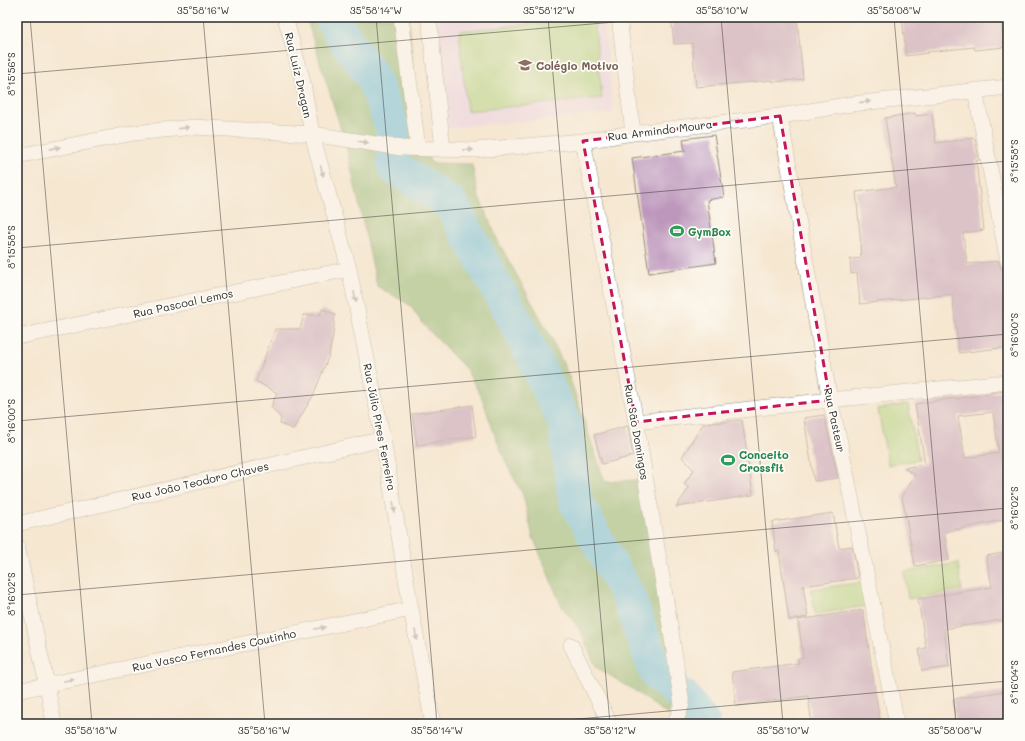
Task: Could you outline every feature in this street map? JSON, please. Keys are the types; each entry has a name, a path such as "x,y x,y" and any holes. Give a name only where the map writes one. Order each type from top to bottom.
{"street":[{"name":"Rua Luiz Dragan","path":"285,17 302,78 312,134"},
{"path":"401,17 418,148"},
{"path":"429,17 443,150"},
{"path":"619,17 633,133"},
{"name":"Rua Armindo Moura","path":"17,156 134,133 194,127 312,134 394,147 475,150 583,141 633,133 780,116 852,104 1008,87"},
{"path":"976,90 1008,262"},
{"name":"Rua Pasteur","path":"780,116 830,400 840,443 896,724"},
{"name":"Rua Júlio Pires Ferreira","path":"312,134 349,269 383,439 411,609 433,724"},
{"name":"Rua São Domingos","path":"583,141 636,422 670,625 682,704 674,724"},
{"name":"Rua Pascoal Lemos","path":"17,338 349,269"},
{"path":"636,422 1008,382"},
{"name":"Rua João Teodoro Chaves","path":"17,524 383,439"},
{"path":"17,546 54,724"},
{"name":"Rua Vasco Fernandes Coutinho","path":"17,691 411,609"},
{"path":"571,645 610,724"}],"highlighted area":[{"path":"780,116 830,400 636,422 583,141"}],"shaded area":[{"name":"Colégio Motivo","path":"438,17 604,17 613,113 448,128"}],"green space":[{"path":"306,17 409,17 417,134 431,163 472,164 478,195 499,243 551,337 570,379 605,482 648,479 683,674 668,715 634,690 596,667 580,630 561,605 533,537 523,495 507,465 495,436 483,400 466,369 423,324 410,305 377,286 346,145"},
{"name":"Colégio Motivo","path":"594,18 602,98 467,111 459,31"},
{"path":"908,404 918,460 888,465 878,409"},
{"path":"958,563 962,590 908,599 904,572"},
{"path":"864,582 867,606 815,614 811,589"}],"building":[{"path":"671,17 763,17 763,20 797,17 803,79 773,82 773,80 696,87 692,43 674,44"},
{"path":"902,17 1000,17 1004,47 975,50 974,47 927,52 928,53 906,56"},
{"path":"915,113 916,116 932,114 936,143 975,138 979,160 976,161 984,230 963,233 967,264 999,261 1001,268 1006,271 1008,287 1008,347 959,353 952,294 860,304 857,273 851,274 850,259 861,258 856,192 896,187 885,118"},
{"name":"GymBox","path":"714,135 724,197 707,200 716,263 649,273 632,158 685,151 683,139"},
{"path":"322,309 335,314 329,355 313,396 293,429 280,424 281,418 271,407 277,393 256,381 275,329 300,329 304,315 320,315"},
{"path":"1008,391 1008,519 944,532 949,560 915,566 902,496 915,475 904,468 925,464 915,404","holes":["993,412 999,453 965,458 958,416"]},
{"path":"472,405 476,436 417,445 412,414"},
{"path":"824,415 838,478 814,481 804,418"},
{"name":"Conceito Crossfit","path":"742,420 753,495 676,507 689,488 684,484 694,470 682,457 703,424"},
{"path":"628,426 633,456 602,464 594,435"},
{"path":"833,513 839,548 852,546 858,578 803,586 808,617 789,620 779,551 776,552 772,522"},
{"path":"1008,552 1008,619 944,629 949,667 922,671 919,649 926,648 918,599 992,587 986,556"},
{"path":"863,610 880,724 812,724 808,696 736,706 732,672 799,663 798,658 803,657 798,620"},
{"path":"1005,691 1008,709 1008,724 956,724 953,699"}],"waterway":[{"path":"331,17 372,76 392,126 394,167 451,204 518,326 565,423 575,500 629,598 656,673 674,689"},
{"path":"683,696 704,724"}],"place":[{"name":"Colégio Motivo","path":"525,65"},
{"name":"GymBox","path":"677,231"},
{"name":"Conceito Crossfit","path":"728,460"}]}
